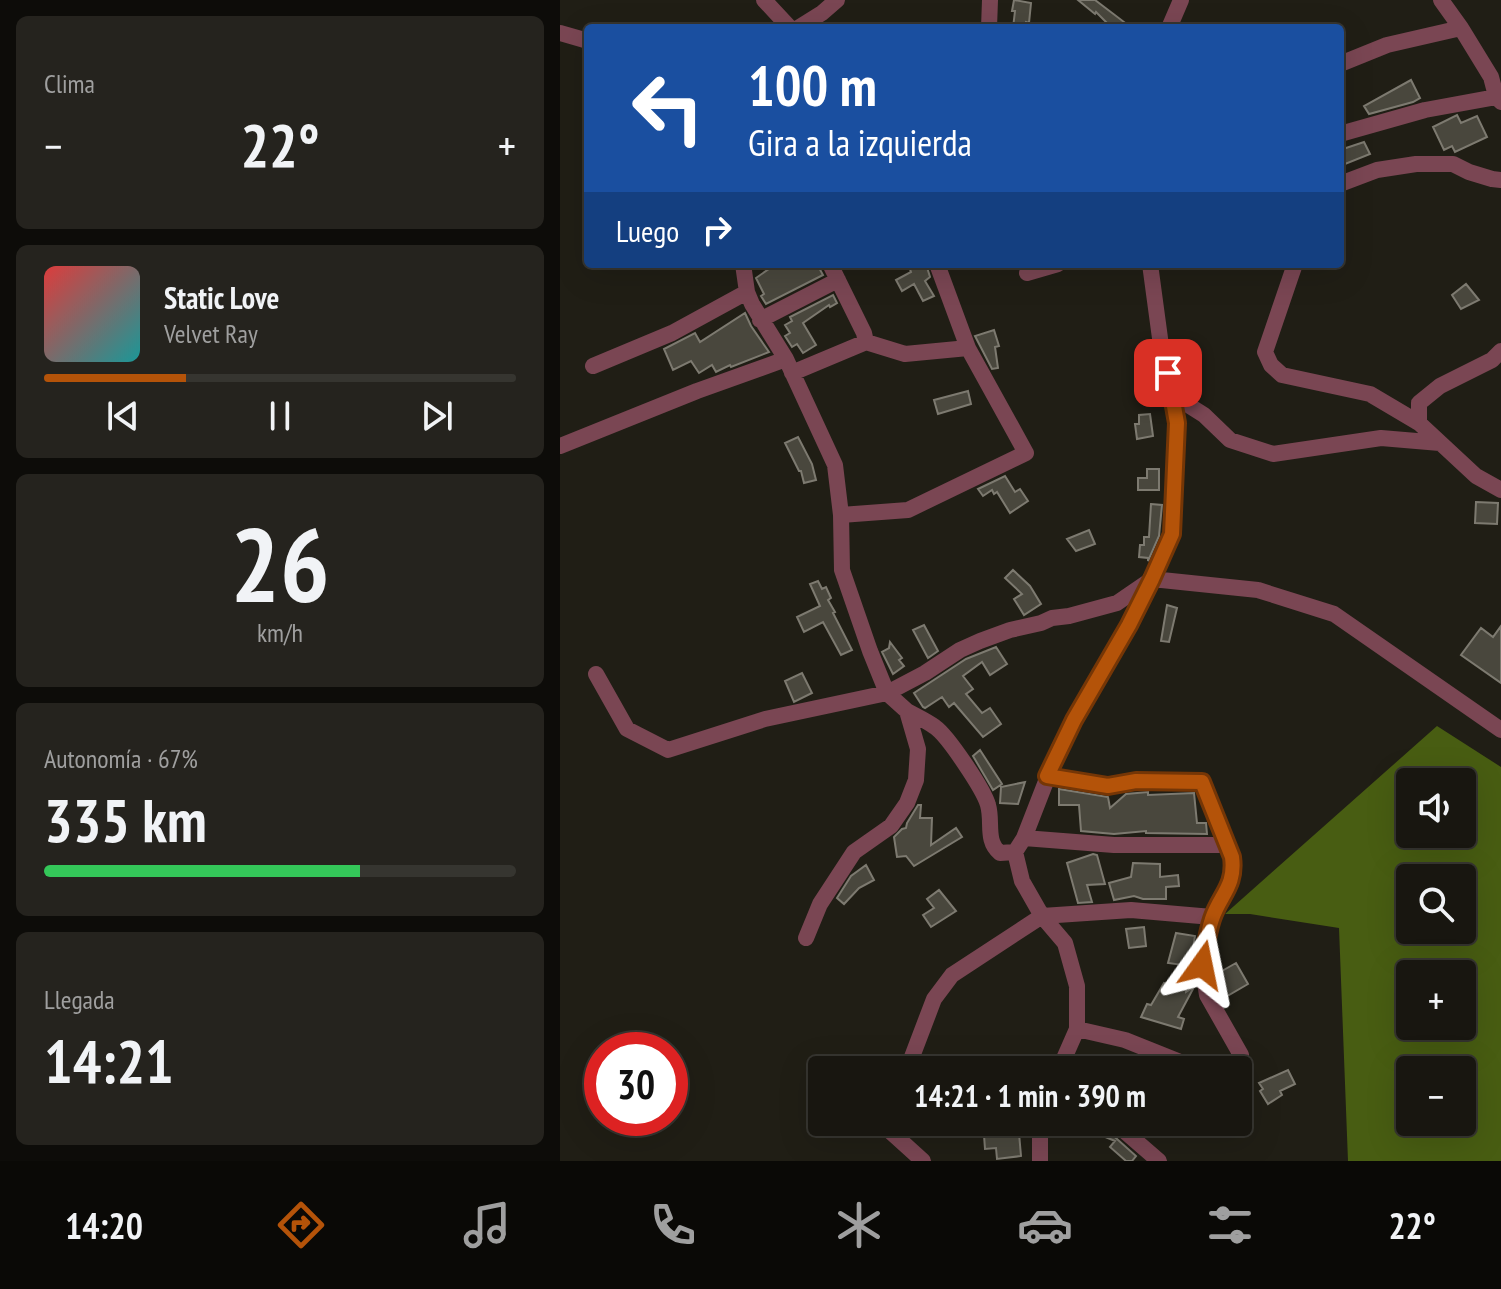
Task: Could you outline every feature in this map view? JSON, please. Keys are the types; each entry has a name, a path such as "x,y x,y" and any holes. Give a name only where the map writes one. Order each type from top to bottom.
{"street":[{"path":"764,0 786,24"},
{"path":"804,24 837,0"},
{"path":"989,24 990,0"},
{"path":"1171,24 1181,0"},
{"path":"1344,133 1425,110 1499,98 1491,77 1441,0"},
{"path":"1344,62 1387,45 1461,28"},
{"path":"561,34 584,40"},
{"path":"1344,182 1377,170 1416,164 1453,164 1469,172 1501,180"},
{"path":"744,268 747,292 760,320 789,366 835,465 841,515 842,570 887,693 907,711 938,728 979,785 988,805 994,848 1000,853 1019,845 1226,845"},
{"path":"832,268 866,342"},
{"path":"841,515 908,510 1026,453 968,348 938,268"},
{"path":"1027,273 1044,268"},
{"path":"1065,1056 1077,1029 1077,986 1065,943 1042,916 1022,881 1019,845 1074,720 1129,625 1172,534 1177,423 1174,396 1162,353 1151,268"},
{"path":"1294,268 1265,352 1271,365 1282,375 1370,394 1419,423 1476,476 1501,490"},
{"path":"760,320 838,280"},
{"path":"593,366 672,333 747,292"},
{"path":"560,446 697,391 866,342 905,354 968,348"},
{"path":"1419,423 1419,403 1440,386 1492,360 1501,351"},
{"path":"1174,396 1204,415 1230,440 1273,454 1381,438 1440,443"},
{"path":"596,674 627,729 668,750 765,719 887,693 980,641 1052,618 1117,603 1152,579 1258,590 1334,614 1501,730"},
{"path":"806,938 820,904 854,852 891,826 907,803 916,780 918,749 907,711"},
{"path":"1047,776 1108,786 1136,781 1202,782 1232,857 1234,870 1212,917 1202,965 1204,982 1207,995 1241,1056"},
{"path":"912,1056 934,999 952,975 1042,916 1131,910 1212,917"},
{"path":"1077,1029 1125,1040 1165,1056"},
{"path":"895,1136 923,1161"},
{"path":"1040,1136 1040,1161"},
{"path":"1130,1136 1159,1161"}],"green space":[{"path":"1437,726 1501,767 1501,1161 1348,1161 1339,928 1250,914 1225,914"}],"building":[{"path":"1014,0 1031,3 1029,23 1013,24 1015,11 1012,11"},
{"path":"1078,0 1095,0 1124,22 1108,24"},
{"path":"1411,80 1420,98 1369,114 1364,106"},
{"path":"1457,115 1461,123 1477,116 1487,137 1455,152 1452,146 1444,150 1433,127"},
{"path":"1364,142 1370,154 1344,164 1344,149"},
{"path":"770,268 819,268 823,275 766,304 756,278"},
{"path":"910,268 927,268 930,277 925,281 934,296 923,301 914,284 902,291 896,280 911,272"},
{"path":"1466,284 1479,300 1461,309 1452,295"},
{"path":"833,295 837,303 803,323 816,345 803,353 797,344 792,347 785,336 790,333 785,325 792,321 790,317"},
{"path":"745,313 769,352 716,372 712,365 699,373 691,361 673,370 664,349 695,333 700,342"},
{"path":"994,330 999,346 995,347 998,368 992,369 975,336"},
{"path":"968,391 971,404 938,414 934,400"},
{"path":"1150,414 1153,436 1137,439 1135,424 1139,424 1139,415"},
{"path":"798,437 812,464 816,480 804,483 801,471 785,443"},
{"path":"1147,469 1159,469 1159,490 1138,490 1138,478 1147,478"},
{"path":"1005,476 1015,492 1020,489 1028,501 1010,513 997,492 994,494 992,490 983,496 978,489"},
{"path":"1476,502 1498,503 1497,524 1475,523"},
{"path":"1151,504 1162,505 1159,536 1148,561 1148,558 1139,557 1144,537 1149,537"},
{"path":"1089,530 1095,544 1076,551 1067,539"},
{"path":"1013,570 1030,586 1041,604 1024,615 1014,599 1022,594 1005,578"},
{"path":"818,581 822,589 826,587 833,613 852,650 841,655 823,622 804,632 797,617 820,606 810,584"},
{"path":"1167,605 1177,608 1169,642 1161,641"},
{"path":"924,625 938,651 928,658 913,630"},
{"path":"1501,626 1501,683 1461,655 1481,628 1493,637"},
{"path":"890,642 904,666 893,674 882,652 889,648"},
{"path":"996,647 1007,664 990,675 982,662 963,676 973,689 966,694 982,713 990,708 1001,724 983,737 954,703 949,707 942,697 923,707 914,693 966,659"},
{"path":"802,673 812,693 794,702 785,681"},
{"path":"980,750 1002,784 993,790 973,756"},
{"path":"1025,782 1018,804 1000,803 1001,787"},
{"path":"1059,789 1108,797 1110,808 1126,794 1194,793 1197,823 1206,823 1207,834 1081,831 1079,805 1059,805"},
{"path":"918,805 921,805 920,818 932,818 931,845 956,828 962,837 914,866 906,856 897,857 894,837 906,828"},
{"path":"1097,855 1105,884 1087,885 1092,902 1078,903 1067,863"},
{"path":"1133,863 1160,864 1160,877 1178,875 1179,886 1166,887 1166,899 1134,896 1114,900 1109,883 1131,877"},
{"path":"866,865 874,880 859,888 844,904 837,898 851,876"},
{"path":"939,890 956,911 931,927 923,915 934,908 927,899"},
{"path":"1144,927 1146,946 1129,948 1126,929"},
{"path":"1176,933 1195,936 1190,966 1168,963"},
{"path":"1236,963 1248,984 1222,999 1215,975"},
{"path":"1164,983 1186,992 1194,987 1178,1017 1184,1019 1181,1029 1141,1017"},
{"path":"1288,1070 1295,1084 1280,1091 1282,1095 1268,1104 1259,1083"},
{"path":"984,1136 1019,1136 1021,1156 997,1159 996,1148 985,1149"},
{"path":"1103,1136 1114,1136 1136,1156 1132,1161 1126,1161 1110,1147 1115,1141"}],"route":[{"path":"1168,373 1177,423 1172,534 1129,625 1074,720 1047,776 1108,786 1136,781 1202,782 1232,857 1234,870 1212,917 1202,965"}]}
